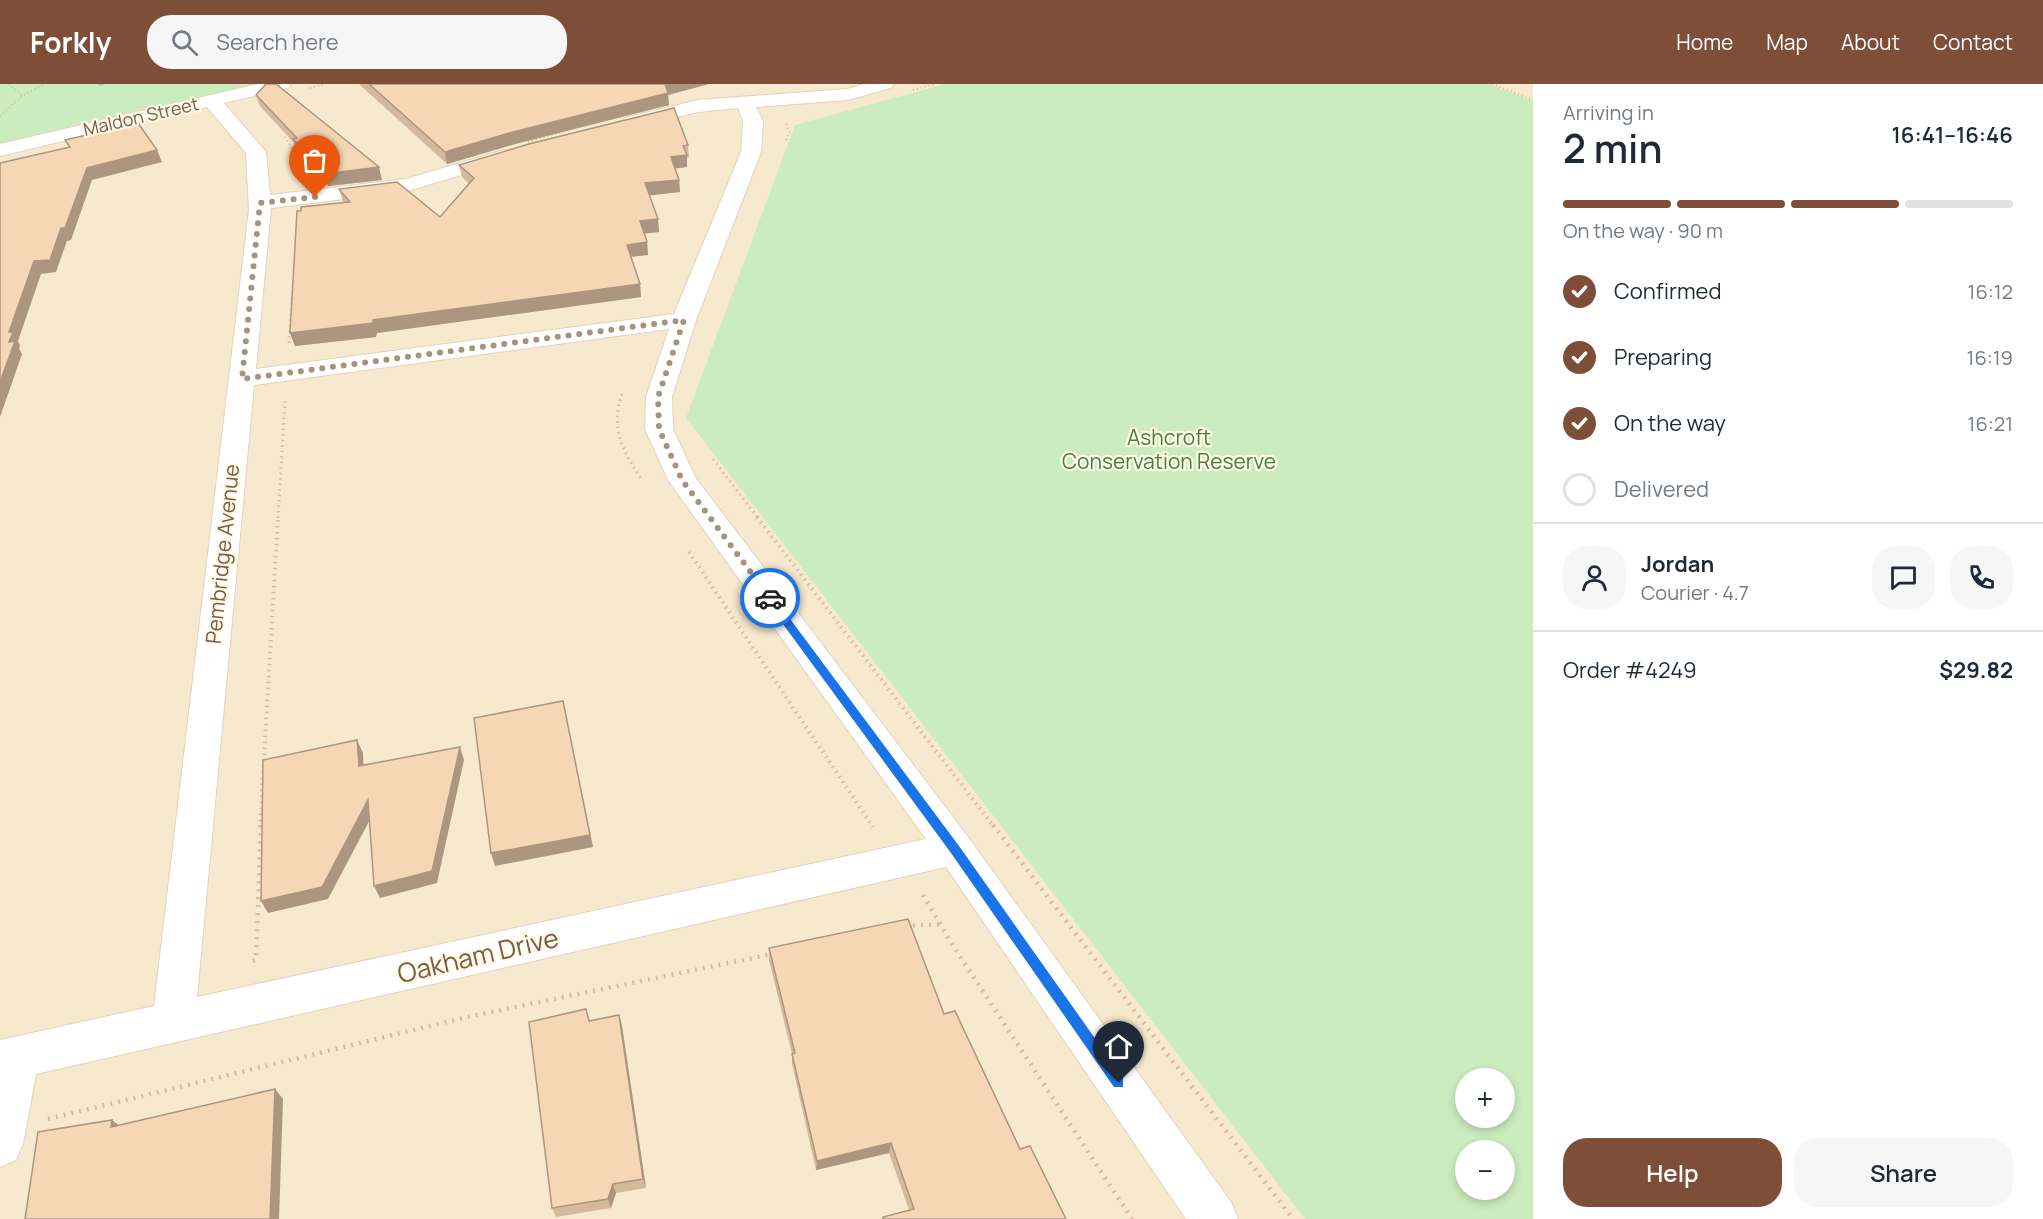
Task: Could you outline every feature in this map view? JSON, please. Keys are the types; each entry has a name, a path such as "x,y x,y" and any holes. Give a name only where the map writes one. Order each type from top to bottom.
{"street":[{"name":"Maldon Street","path":"0,150 282,84"},
{"path":"611,127 698,106 840,89 894,88"},
{"name":"Pembridge Avenue","path":"172,1024 260,203 256,153 212,100"},
{"path":"744,102 753,121 751,153 684,320 658,397 659,429 682,480 955,849 1214,1219"},
{"path":"260,203 408,184 524,150"},
{"path":"242,379 684,320"},
{"name":"Oakham Drive","path":"8,1059 955,849"},
{"path":"1,1137 8,1059"}],"path":[{"path":"9,84 22,96"},
{"path":"0,116 22,96 45,84"},
{"path":"894,88 935,84"},
{"path":"1492,84 1533,100"},
{"path":"784,143 789,132 786,124 789,116"},
{"path":"710,455 1293,1219"},
{"path":"903,861 940,924 1132,1219"},
{"path":"893,928 916,924 940,924"},
{"path":"1,1137 467,1017 778,952"}],"shaded area":[{"path":"256,84 1533,84 1533,1219 0,1219 0,145"}],"green space":[{"path":"0,84 256,84 0,145"},
{"name":"Ashcroft Conservation Reserve","path":"945,84 1488,84 1533,101 1533,1219 1305,1219 686,418 795,125"}],"building":[{"path":"266,84 276,84 379,167 324,174 293,139 297,138 256,95"},
{"path":"369,84 665,84 668,93 513,132 445,152"},
{"path":"674,108 688,145 683,146 687,155 671,157 679,180 645,183 658,219 640,221 647,242 627,245 640,284 290,333 297,211 301,211 301,207 350,202 339,189 397,182 440,217 474,178 459,165 529,144"},
{"path":"138,123 157,150 87,168 65,228 61,228 50,260 34,261 9,332 13,332 9,342 15,341 0,382 0,163 70,147 65,140"},
{"path":"563,701 590,835 491,853 474,718"},
{"path":"357,740 359,766 460,747 432,871 374,886 368,800 322,887 261,901 263,760"},
{"path":"908,919 944,1014 955,1011 1020,1149 1030,1146 1066,1219 883,1219 883,1217 914,1209 891,1143 817,1161 792,1054 795,1053 769,948"},
{"path":"586,1009 589,1021 619,1015 643,1179 613,1184 608,1199 552,1208 529,1022"},
{"path":"275,1089 270,1219 25,1219 38,1132 112,1120 111,1127"}],"way so far":[{"path":"315,197 260,203 242,379 684,320 658,397 659,429 682,480 770,598"}],"route":[{"path":"770,598 955,849 1119,1083"}]}
